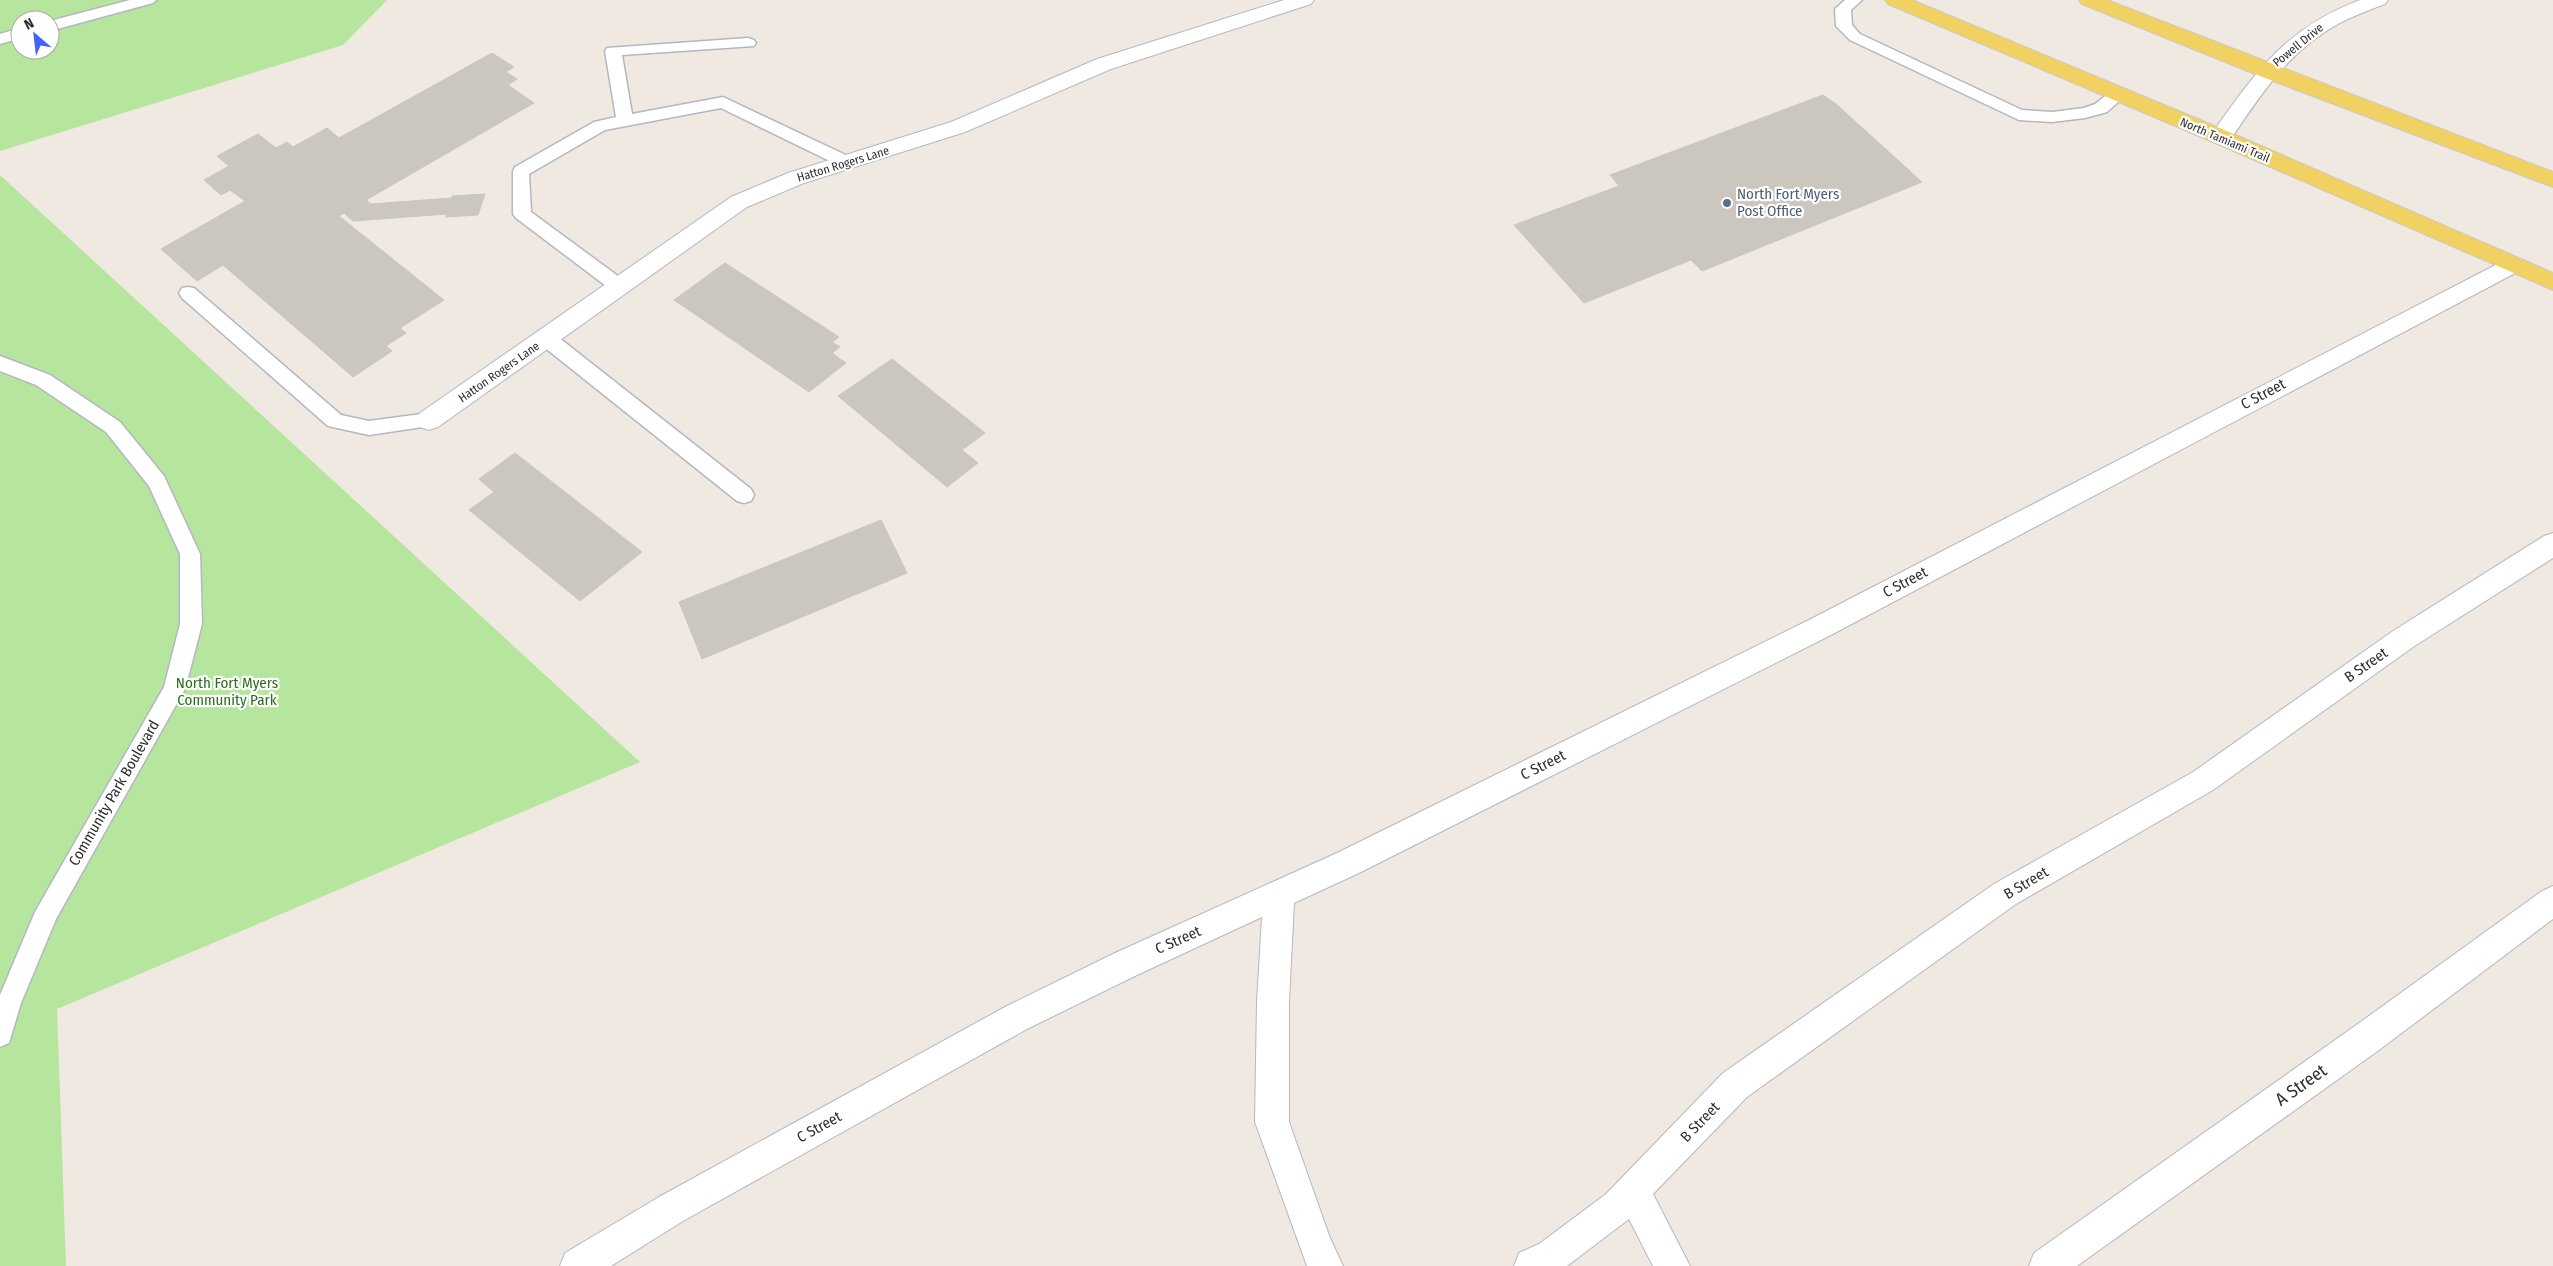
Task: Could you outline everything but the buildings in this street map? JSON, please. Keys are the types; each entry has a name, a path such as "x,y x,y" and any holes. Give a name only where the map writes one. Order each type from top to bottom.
{"main road":[{"name":"North Tamiami Trail","path":"1895,0 2119,94 2553,282"},
{"path":"2089,0 2267,71 2553,180"}],"street":[{"name":"Hatton Rogers Lane","path":"429,420 739,202 796,178 958,127 1104,64 1304,0"},
{"name":"Powell Drive","path":"2221,138 2267,71 2280,57 2326,22 2378,0"},
{"name":"C Street","path":"578,1266 671,1209 1016,1018 1126,964 1348,863 1819,628 2510,265"},
{"name":"B Street","path":"1532,1266 1551,1256 1618,1206 1735,1085 1997,900 2203,781 2403,639 2553,544"},
{"path":"1279,895 1274,1001 1272,1122 1314,1245 1326,1266"},
{"name":"A Street","path":"2047,1266 2367,1038 2553,900"},
{"path":"1633,1191 1672,1266"}],"lane":[{"path":"60,23 148,0"},
{"path":"1854,0 1843,9 1844,26 1855,37 2020,115 2052,118 2085,113 2101,108 2119,94"},
{"path":"625,121 613,52 748,43"},
{"path":"620,287 522,214 521,171 600,126 724,102 846,162"},
{"path":"188,292 335,420 369,428 429,420"},
{"path":"546,338 744,495"},
{"name":"Community Park Boulevard","path":"0,363 43,380 113,427 157,482 190,554 191,624 174,689 46,912 8,1003 0,1034"}],"green space":[{"path":"0,0 387,0 343,45 0,151"},
{"name":"North Fort Myers Community Park","path":"0,175 640,762 57,1009 66,1266 0,1266"}],"place":[{"name":"North Fort Myers Post Office","path":"1727,203"}]}
